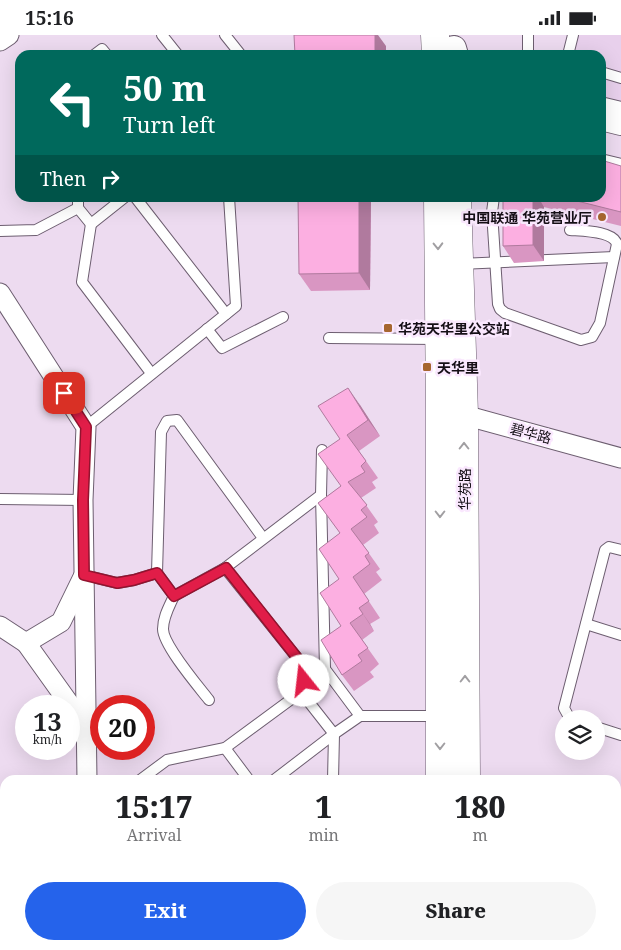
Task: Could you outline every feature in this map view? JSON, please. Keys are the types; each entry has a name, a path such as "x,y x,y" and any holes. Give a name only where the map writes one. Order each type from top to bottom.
{"main road":[{"name":"华苑路","path":"438,202 450,339 453,716 465,775"},
{"name":"华苑路","path":"450,339 458,264 457,202"},
{"name":"华苑路","path":"441,775 453,716"}],"street":[{"path":"0,41 9,35"},
{"path":"606,119 621,123"},
{"path":"606,132 621,136"},
{"path":"0,293 86,427 83,500 87,775"},
{"name":"碧华路","path":"452,412 621,458"},
{"path":"26,643 61,621 84,575"},
{"path":"0,626 26,643 86,727"}],"lane":[{"path":"162,35 174,50"},
{"path":"225,35 237,50"},
{"path":"528,35 528,50"},
{"path":"569,50 573,35"},
{"path":"606,74 621,78"},
{"path":"606,103 621,107"},
{"path":"606,160 621,164"},
{"path":"91,225 119,202"},
{"path":"139,202 226,314"},
{"path":"86,427 236,306 229,202"},
{"path":"493,202 492,212 498,304 500,309 504,313 581,340 592,337 600,323 614,257 619,244 610,235 570,230"},
{"path":"0,231 36,230 78,203 91,225 82,282 151,373"},
{"path":"458,264 614,257"},
{"path":"207,329 222,348 282,317"},
{"path":"329,338 450,339"},
{"path":"174,596 157,573 161,432 167,421 177,420 263,538"},
{"path":"322,450 324,669 360,716"},
{"path":"209,701 167,643 163,631 165,614 174,596 226,568 321,495"},
{"path":"0,499 83,500"},
{"path":"565,710 564,708 605,549 609,547 621,550"},
{"path":"226,568 306,669"},
{"path":"84,575 117,583 157,573"},
{"path":"586,624 621,635"},
{"path":"306,669 324,669"},
{"path":"147,775 167,761 225,748 301,692 306,669"},
{"path":"301,692 334,734 333,775"},
{"path":"281,775 360,716 453,716"},
{"path":"605,730 621,735"},
{"path":"225,748 245,775"}],"shaded area":[{"path":"576,35 621,35 621,106 606,102 606,50 572,50"}],"building":[{"path":"294,35 375,35 375,50 295,50"},
{"path":"606,162 621,166 621,212 581,202 606,202"},
{"path":"298,202 359,202 359,273 299,274"},
{"path":"503,202 533,202 533,245 503,246"},
{"path":"348,388 368,420 347,435 366,461 361,466 365,472 348,482 367,505 361,510 367,517 351,529 369,553 365,556 370,564 353,577 369,601 359,608 363,614 350,623 368,648 358,655 362,661 342,675 321,640 341,626 320,593 339,579 319,549 340,533 318,503 341,486 318,454 340,439 318,406"}],"place":[{"name":"中国联通 华苑营业厅","path":"602,217"},
{"name":"华苑天华里公交站","path":"388,328"},
{"name":"天华里","path":"427,367"}],"route":[{"path":"64,393 86,427 83,500 84,575 117,583 157,573 174,596 226,568 306,669 304,681"}]}
